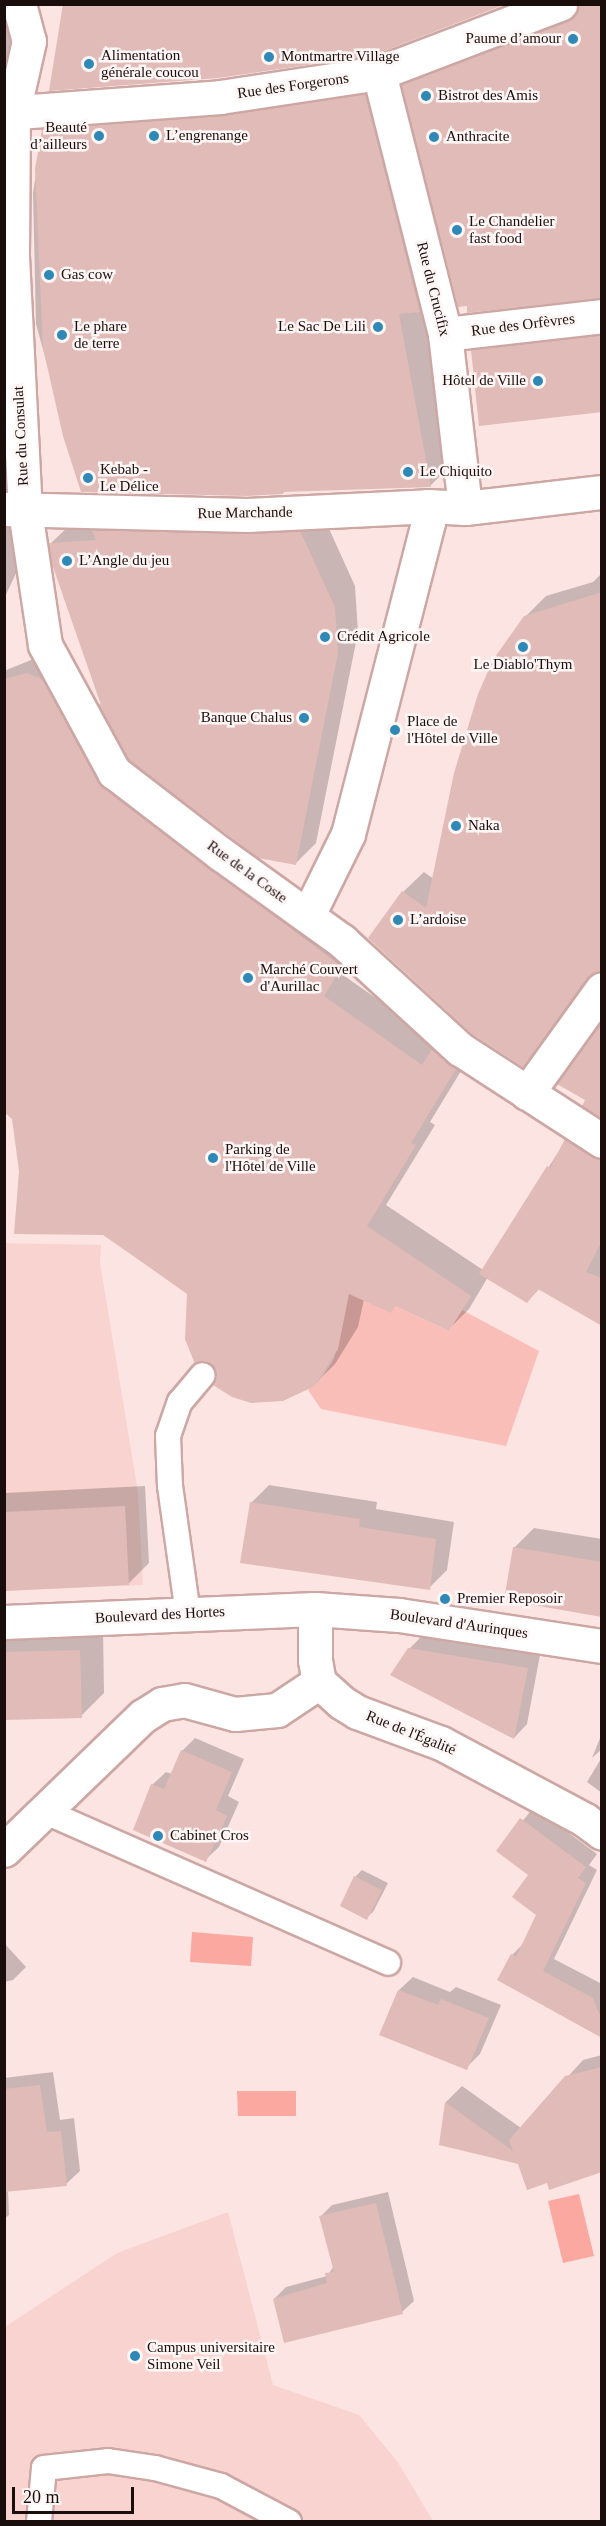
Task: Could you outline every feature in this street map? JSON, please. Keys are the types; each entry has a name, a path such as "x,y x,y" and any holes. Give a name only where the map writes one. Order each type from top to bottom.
{"street":[{"name":"Rue du Consulat","path":"15,510 9,113 29,41 19,4"},
{"name":"Rue des Forgerons","path":"9,113 220,97 380,73 560,4"},
{"name":"Rue du Crucifix","path":"380,73 445,334 465,508"},
{"name":"Rue des Orfèvres","path":"445,334 602,316"},
{"path":"465,508 602,492"},
{"name":"Rue Marchande","path":"15,510 247,515 428,506 465,508"},
{"path":"308,915 348,834 428,522 428,506"},
{"name":"Rue de la Coste","path":"15,510 45,645 114,772 221,855 308,915 370,965 460,1048 602,1141"},
{"path":"527,1093 602,989"},
{"path":"4,1850 143,1716 162,1704 184,1700 235,1714 277,1710 319,1682 315,1660 315,1609"},
{"name":"Boulevard des Hortes","path":"4,1622 315,1609"},
{"name":"Boulevard d'Aurinques","path":"315,1609 399,1615 602,1646"},
{"name":"Rue de l'Égalité","path":"319,1682 341,1702 357,1712 441,1743 585,1820 602,1833"}],"lane":[{"path":"188,1614 170,1486 168,1436 180,1402 202,1375"},
{"path":"44,1811 388,1963"},
{"path":"39,2522 44,2469 108,2461 156,2468 221,2486 289,2522"}],"shaded area":[{"path":"4,1243 101,1245 100,1263 138,1492 143,1585 5,1591"},
{"path":"336,1270 395,1306 449,1331 462,1310 539,1351 506,1446 321,1409 308,1390 323,1376 334,1359 342,1322"},
{"path":"192,1932 253,1937 251,1966 190,1962"},
{"path":"237,2091 296,2091 296,2116 238,2116"},
{"path":"579,2194 594,2256 563,2263 548,2201"},
{"name":"Campus universitaire Simone Veil","path":"228,2212 273,2385 359,2415 397,2461 433,2521 5,2522 5,2327 117,2253"}],"building":[{"path":"63,4 506,4 374,55 218,78 49,91"},
{"path":"578,4 602,4 602,298 467,313 467,306 458,307 401,85 567,22 575,15"},
{"path":"365,94 420,312 399,314 431,487 282,492 283,494 247,496 81,492 63,436 43,348 35,169 42,129 221,116"},
{"name":"Hôtel de Ville","path":"602,335 602,412 479,426 471,350"},
{"path":"92,530 247,534 300,531 335,607 338,653 296,865 258,858 129,760 98,704 101,705 52,564 49,543 96,540"},
{"path":"602,592 602,971 587,978 523,1067 472,1034 368,938 402,891 426,908 454,773 478,694 493,660 524,616"},
{"name":"Parking de l'Hôtel de Ville","path":"27,673 42,679 103,787 342,967 324,996 422,1065 432,1049 456,1069 411,1143 416,1145 367,1226 471,1296 449,1331 395,1306 391,1313 349,1294 338,1349 315,1386 283,1401 251,1403 232,1397 213,1385 217,1377 212,1364 205,1361 195,1364 185,1339 187,1294 103,1235 14,1234 19,1171 12,1119 4,1112 4,679"},
{"path":"602,1022 602,1118 582,1106 585,1100 557,1084"},
{"path":"565,1139 592,1157 602,1160 602,1241 586,1272 602,1278 602,1326 538,1289 527,1303 479,1274 547,1166 550,1168"},
{"path":"250,1502 360,1519 359,1527 436,1539 430,1590 240,1563"},
{"path":"125,1506 129,1585 4,1591 4,1512"},
{"path":"513,1547 602,1562 602,1617 504,1600"},
{"path":"408,1648 528,1668 514,1739 390,1675"},
{"path":"80,1650 82,1718 4,1720 4,1652"},
{"path":"181,1750 232,1772 216,1810 227,1816 206,1862 133,1830 151,1784 164,1789"},
{"path":"520,1818 586,1867 578,1878 586,1883 543,1971 593,1998 602,2021 602,2038 497,1980 511,1954 516,1957 536,1915 512,1897 528,1875 496,1851"},
{"path":"354,1876 382,1890 367,1920 340,1906"},
{"path":"398,1990 438,2005 441,1999 489,2018 467,2070 379,2035"},
{"path":"602,2067 602,2172 549,2190 547,2183 527,2190 518,2164 439,2145 445,2102 513,2151 509,2140 565,2076"},
{"path":"40,2085 47,2132 61,2131 67,2186 4,2192 4,2089"},
{"path":"376,2203 403,2314 284,2343 273,2299 327,2283 325,2273 334,2272 319,2216"}],"place":[{"name":"Paume d’amour","path":"573,39"},
{"name":"Montmartre Village","path":"269,57"},
{"name":"Alimentation générale coucou","path":"89,64"},
{"name":"Bistrot des Amis","path":"426,96"},
{"name":"Beauté d’ailleurs","path":"99,136"},
{"name":"L’engrenange","path":"154,136"},
{"name":"Anthracite","path":"434,137"},
{"name":"Le Chandelier fast food","path":"457,230"},
{"name":"Gas cow","path":"49,275"},
{"name":"Le Sac De Lili","path":"378,327"},
{"name":"Le phare de terre","path":"62,335"},
{"name":"Hôtel de Ville","path":"538,381"},
{"name":"Le Chiquito","path":"408,472"},
{"name":"Kebab - Le Délice","path":"88,478"},
{"name":"L’Angle du jeu","path":"67,561"},
{"name":"Crédit Agricole","path":"325,637"},
{"name":"Le Diablo'Thym","path":"523,647"},
{"name":"Banque Chalus","path":"304,718"},
{"name":"Place de l'Hôtel de Ville","path":"395,730"},
{"name":"Naka","path":"456,826"},
{"name":"L’ardoise","path":"398,920"},
{"name":"Marché Couvert d'Aurillac","path":"248,978"},
{"name":"Parking de l'Hôtel de Ville","path":"213,1158"},
{"name":"Premier Reposoir","path":"445,1599"},
{"name":"Cabinet Cros","path":"158,1836"},
{"name":"Campus universitaire Simone Veil","path":"135,2356"}]}
